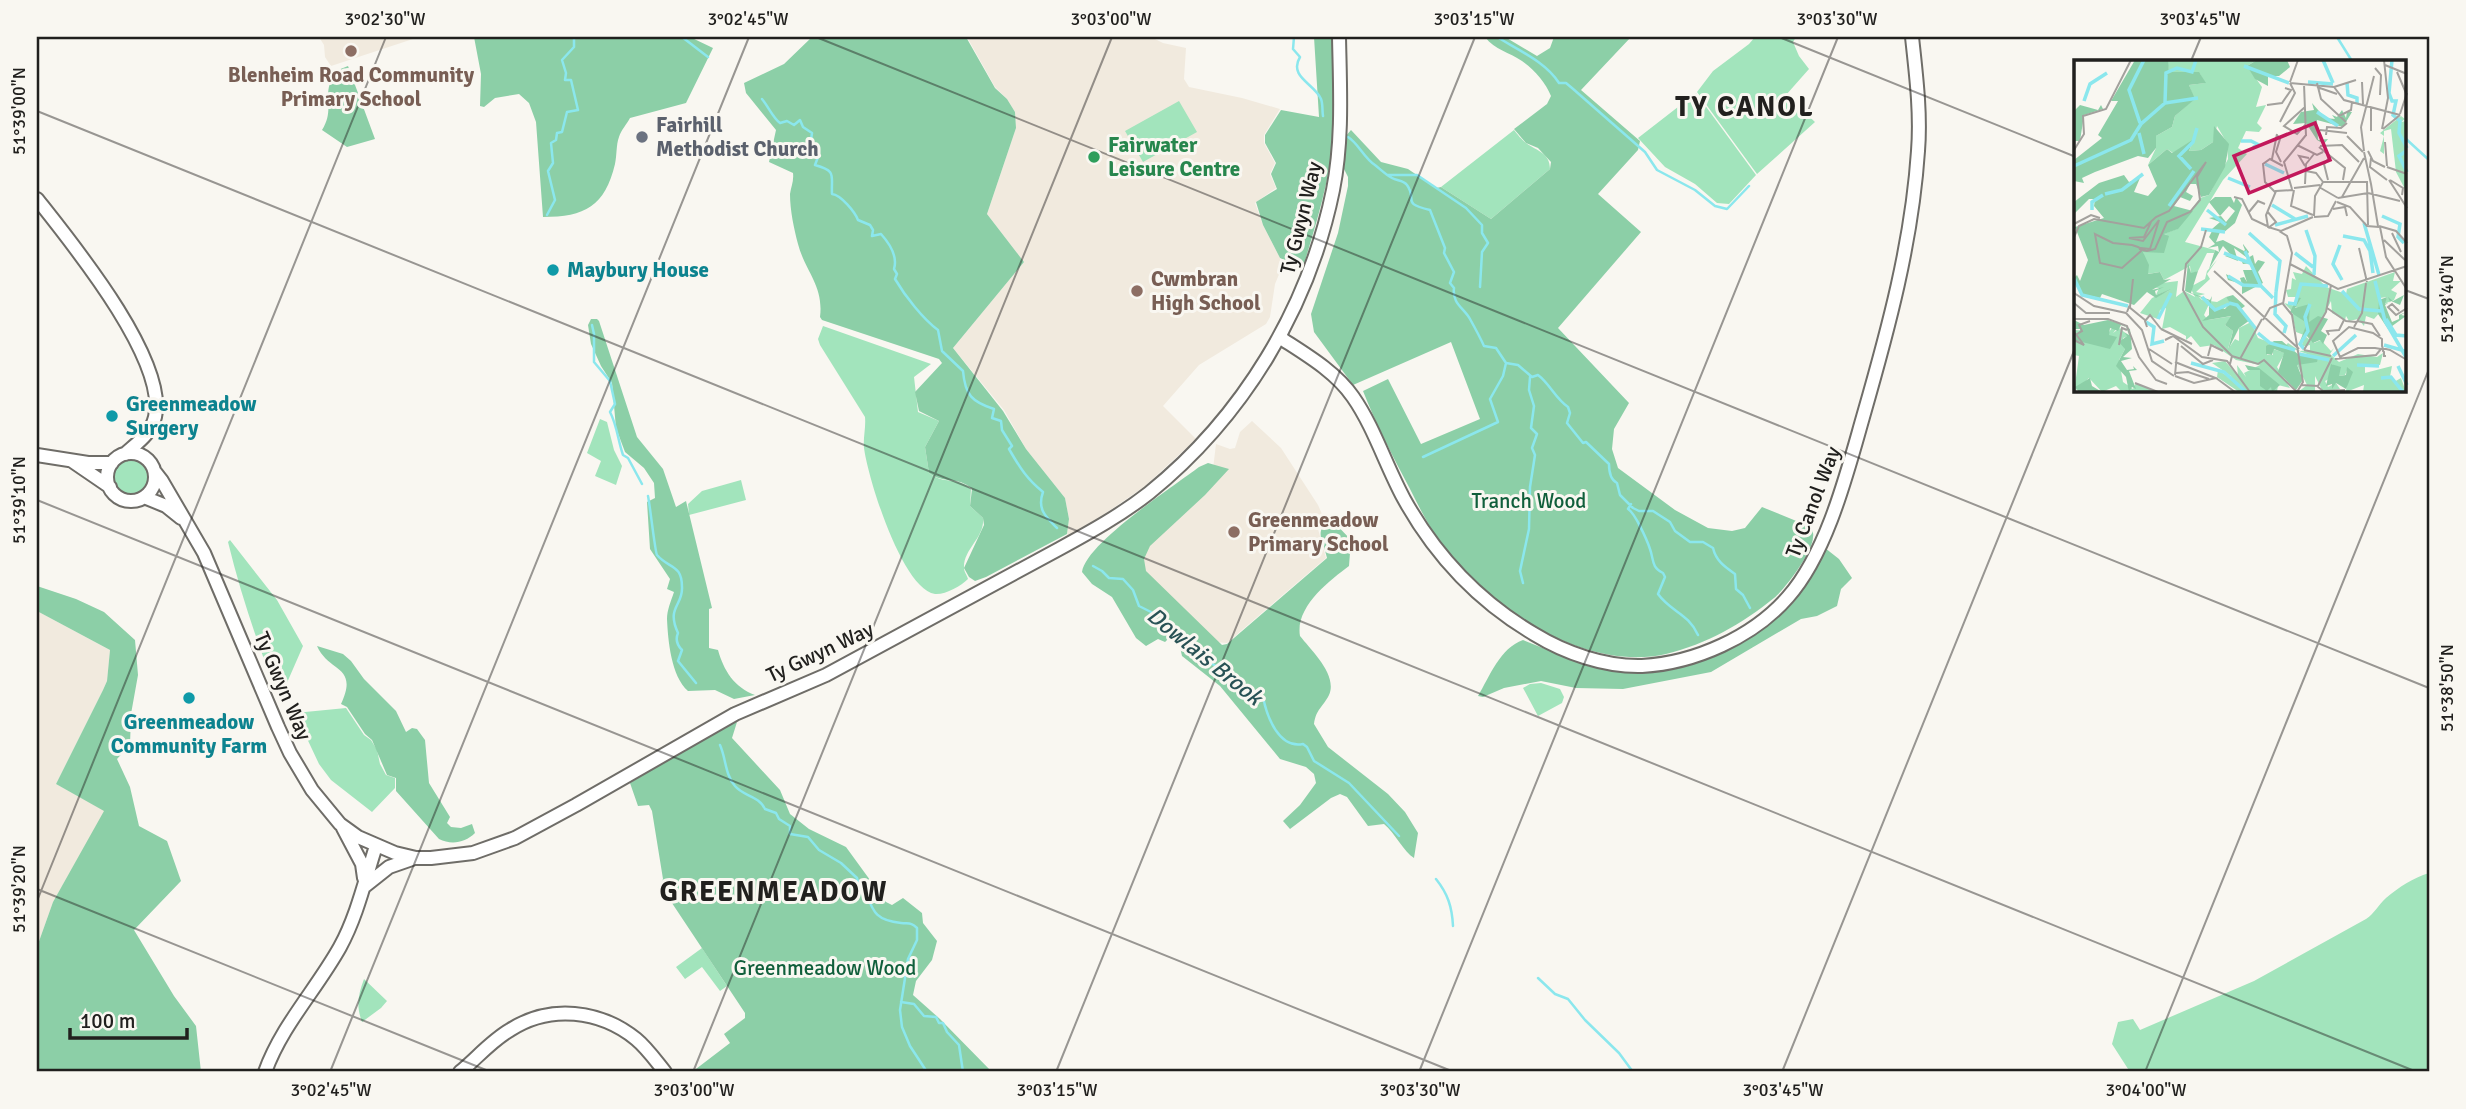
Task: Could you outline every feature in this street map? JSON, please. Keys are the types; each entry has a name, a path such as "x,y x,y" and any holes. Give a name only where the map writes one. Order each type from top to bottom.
{"street":[{"name":"Ty Gwyn Way","path":"155,472 218,582 290,753 312,790 340,824 376,846 416,858 472,853 515,838 576,806 735,713 826,675 1095,529 1147,494 1198,449 1236,402 1279,337 1310,273 1333,189 1340,115 1339,37"},
{"name":"Ty Canol Way","path":"1279,337 1332,373 1352,395 1404,499 1427,537 1459,577 1514,621 1569,652 1619,664 1642,666 1676,660 1726,644 1775,611 1803,577 1822,539 1848,469 1888,329 1913,202 1919,146 1919,110 1912,37"},
{"path":"37,199 94,272 133,337 146,367 156,413 148,433 148,460"},
{"path":"125,454 141,455 148,460 155,472 152,489 145,497 132,501 113,493 107,475 112,463 148,433"},
{"path":"37,455 71,461 112,463"},
{"path":"71,461 110,487"},
{"path":"145,497 166,506 186,523"},
{"path":"340,824 362,864 364,886"},
{"path":"265,1072 284,1031 341,946 376,846"},
{"path":"364,886 389,867 416,858"},
{"path":"460,1072 508,1031 531,1019 559,1013 593,1016 617,1025 639,1041 665,1072"}],"shaded area":[{"name":"Blenheim Road Community Primary School","path":"319,37 419,37 331,66 325,57 324,45"},
{"name":"Cwmbran High School","path":"967,37 1151,37 1163,43 1186,48 1184,79 1189,87 1280,109 1264,135 1264,143 1275,163 1270,174 1276,188 1255,203 1280,258 1280,272 1275,284 1270,317 1266,324 1199,365 1163,406 1196,439 1144,487 1067,536 1069,519 1065,498 1026,449 1004,410 953,348 1024,262 987,214 1016,128 1015,112 995,87"},
{"name":"Greenmeadow Primary School","path":"1252,421 1281,448 1318,505 1325,521 1318,529 1326,558 1227,643 1179,639 1126,558 1213,469 1216,444 1235,448 1240,432"},
{"path":"37,611 110,650 107,681 56,784 105,811 53,902 37,947"}],"green space":[{"path":"474,37 690,37 713,48 686,103 630,118 617,143 611,178 599,199 591,206 571,215 543,217 536,122 529,103 519,94 495,98 484,107 480,106 481,74"},
{"path":"812,37 966,37 995,88 1007,99 1015,112 1016,128 987,214 1024,262 953,348 1003,411 1026,449 1065,498 1069,519 1067,534 975,581 964,568 984,525 983,518 970,506 972,489 962,483 929,473 925,447 939,421 919,411 915,392 942,363 939,359 822,320 817,287 801,254 794,226 790,194 793,173 769,162 776,130 746,93 744,83 784,64"},
{"path":"1314,37 1334,37 1336,110 1326,184 1303,268 1280,258 1263,225 1256,202 1277,189 1271,174 1276,163 1265,143 1265,135 1281,110 1319,117"},
{"name":"Tranch Wood","path":"1485,37 1505,37 1537,56 1550,48 1554,37 1631,37 1581,90 1640,141 1638,150 1598,194 1641,232 1558,328 1629,403 1614,429 1612,449 1618,468 1675,510 1708,528 1732,531 1745,528 1762,507 1811,527 1813,532 1812,544 1804,561 1774,598 1723,632 1681,650 1636,657 1605,654 1544,632 1489,595 1466,573 1435,536 1390,451 1363,391 1388,379 1421,444 1480,419 1451,342 1353,385 1314,332 1311,314 1338,233 1348,186 1344,169 1345,137 1351,130 1381,162 1408,169 1491,219 1550,169 1551,162 1538,148 1526,143 1514,129 1547,104 1551,96 1549,91 1526,64"},
{"path":"1755,37 1796,37 1793,42 1809,69 1786,95 1815,122 1757,174 1697,92 1713,71"},
{"path":"348,66 375,139 347,147 322,130 328,114 328,93 332,78 338,70"},
{"path":"1696,93 1756,175 1729,204 1717,203 1695,184 1665,167 1638,138"},
{"path":"1179,101 1197,132 1143,162 1125,131"},
{"path":"1514,130 1524,142 1548,159 1550,169 1491,219 1441,187"},
{"path":"591,319 599,321 637,437 663,469 676,507 686,501 712,608 709,609 709,648 718,650 723,665 736,683 755,695 734,699 715,690 688,691 674,667 667,619 674,592 667,589 670,579 650,549 647,502 655,498 654,483 644,468 625,452 616,428 612,383 591,344 588,325"},
{"path":"823,326 931,364 914,377 918,412 939,421 925,447 929,473 971,489 970,506 983,518 981,532 965,561 964,569 968,579 953,590 935,594 923,588 899,554 867,463 864,444 865,417 820,345 818,339"},
{"path":"600,419 607,422 614,450 622,466 616,485 595,476 601,461 587,453"},
{"path":"131,460 143,465 148,477 143,489 131,494 119,489 114,477 119,465"},
{"path":"1208,463 1229,469 1150,546 1144,559 1146,571 1222,645 1227,644 1327,558 1321,536 1325,523 1331,519 1351,540 1349,566 1315,596 1300,625 1300,636 1322,663 1330,679 1329,695 1318,711 1314,724 1328,747 1388,794 1405,812 1418,833 1414,858 1384,824 1368,826 1347,797 1340,794 1290,829 1283,821 1300,805 1316,783 1314,774 1306,767 1280,759 1220,686 1182,656 1176,640 1170,637 1165,642 1158,639 1146,646 1136,638 1112,597 1092,584 1082,572 1087,560 1114,531"},
{"path":"741,480 746,500 689,515 688,504 702,491"},
{"path":"230,540 277,600 303,646 286,685 275,688 268,670 238,579 228,542"},
{"path":"1825,548 1839,559 1852,578 1841,589 1837,606 1817,616 1801,619 1711,672 1623,689 1576,688 1541,681 1504,688 1483,697 1478,696 1502,656 1523,640 1588,666 1626,673 1686,664 1719,654 1743,642 1794,602 1812,576"},
{"path":"37,586 104,612 135,640 138,675 131,714 130,745 117,759 130,787 139,826 167,841 181,881 134,930 174,996 196,1026 201,1072 37,1072 37,947 53,902 104,811 56,784 107,681 110,650 37,611"},
{"path":"317,646 343,654 396,711 406,732 412,728 417,729 425,740 429,783 450,817 447,823 451,827 461,828 472,824 475,833 458,842 439,839 396,791 396,778 387,775 372,740 347,707 341,704 347,682 344,676 322,655"},
{"path":"1541,683 1560,689 1564,697 1562,703 1538,716 1523,688"},
{"path":"346,708 377,750 386,775 395,778 395,788 372,812 331,780 319,764 295,713"},
{"name":"Greenmeadow Wood","path":"737,722 732,738 780,790 790,814 809,829 846,847 886,902 892,905 903,898 922,913 923,923 937,941 932,960 916,981 913,995 992,1072 692,1072 730,1043 724,1034 745,1018 745,1013 660,885 663,879 652,811 649,805 638,806 630,783 716,730"},
{"path":"2429,873 2429,1072 2130,1072 2112,1044 2118,1022 2133,1019 2140,1030 2254,981 2366,919 2396,890"},
{"path":"702,948 727,986 720,991 702,967 685,979 676,967"},
{"path":"364,979 387,1001 362,1022 358,1000"}],"waterway":[{"path":"547,215 555,200 548,171 553,163 551,143 556,140 557,133 562,132 567,112 578,110 571,80 565,80 562,60 574,47 574,37"},
{"name":"Dowlais Brook","path":"682,37 708,57"},
{"path":"1294,37 1293,49 1300,57 1297,70 1321,99 1323,116"},
{"path":"1497,37 1539,63 1559,83 1566,83 1645,152 1657,170 1695,190 1715,206 1727,209 1749,186"},
{"path":"2337,37 2351,60"},
{"name":"Dowlais Brook","path":"762,99 780,123 787,121 794,125 800,120 803,127 812,133 810,147 818,157 815,165 830,172 832,194 847,204 858,220 870,225 872,236 881,234 887,242 894,255 894,269 897,274 895,279 915,307 938,330 942,351 963,371 971,396 994,409 992,418 1001,421 1002,430 1012,446 1009,449 1020,468 1043,492 1043,512 1057,528"},
{"path":"1348,137 1383,172 1407,185 1412,203 1430,210 1445,248 1444,253 1454,272 1450,283 1454,288 1455,298 1484,346 1496,348 1506,363 1518,365 1532,377 1538,375 1568,407 1570,413 1567,423 1583,443 1586,442 1609,464 1620,495 1633,508 1653,511 1670,522 1675,531 1690,542 1703,542 1713,548 1724,566 1735,574 1736,589 1750,608"},
{"path":"2406,139 2429,160"},
{"path":"1388,175 1417,175 1466,208 1482,225 1482,233 1488,243 1482,252 1480,287"},
{"path":"592,325 594,362 610,381 615,404 610,412 621,450 642,484"},
{"path":"1423,457 1498,422 1490,399 1503,376 1506,363"},
{"path":"1523,583 1520,571 1529,529 1530,487 1535,455 1532,448 1537,434 1531,428 1534,406 1529,390 1530,377"},
{"path":"648,496 657,555 680,574 682,593 674,612 677,642 682,650 678,661 696,683"},
{"path":"1631,504 1628,509 1644,533 1655,566 1665,577 1658,594 1689,622 1698,635"},
{"name":"Dowlais Brook","path":"1093,566 1109,578 1123,579 1133,590 1139,606 1151,612 1153,619 1164,622 1171,632 1188,639 1207,661 1239,679 1247,690 1263,697 1271,722 1281,737 1287,742 1307,747 1314,761 1349,783 1399,836"},
{"path":"720,745 729,777 738,789 759,801 765,809 776,813 779,819 790,826 790,834 808,837 819,850 841,863 857,878 859,886 863,886 879,916 917,928 917,940 908,959 900,1010 902,1027 910,1046 927,1072"},
{"name":"Dowlais Brook","path":"1436,879 1449,901 1453,926"},
{"name":"Dowlais Brook","path":"1538,978 1555,994 1568,999 1619,1053 1633,1072"},
{"path":"901,1002 914,1004 924,1016 936,1017 939,1023 943,1023 959,1045 963,1072"}],"place":[{"name":"Blenheim Road Community Primary School","path":"351,51"},
{"name":"Fairhill Methodist Church","path":"642,137"},
{"name":"Fairwater Leisure Centre","path":"1094,157"},
{"name":"Maybury House","path":"553,270"},
{"name":"Cwmbran High School","path":"1137,291"},
{"name":"Greenmeadow Surgery","path":"112,416"},
{"name":"Greenmeadow Primary School","path":"1234,532"},
{"name":"Greenmeadow Community Farm","path":"189,698"}],"district":[{"name":"TY CANOL","path":"1745,106"},
{"name":"GREENMEADOW","path":"774,891"}]}
